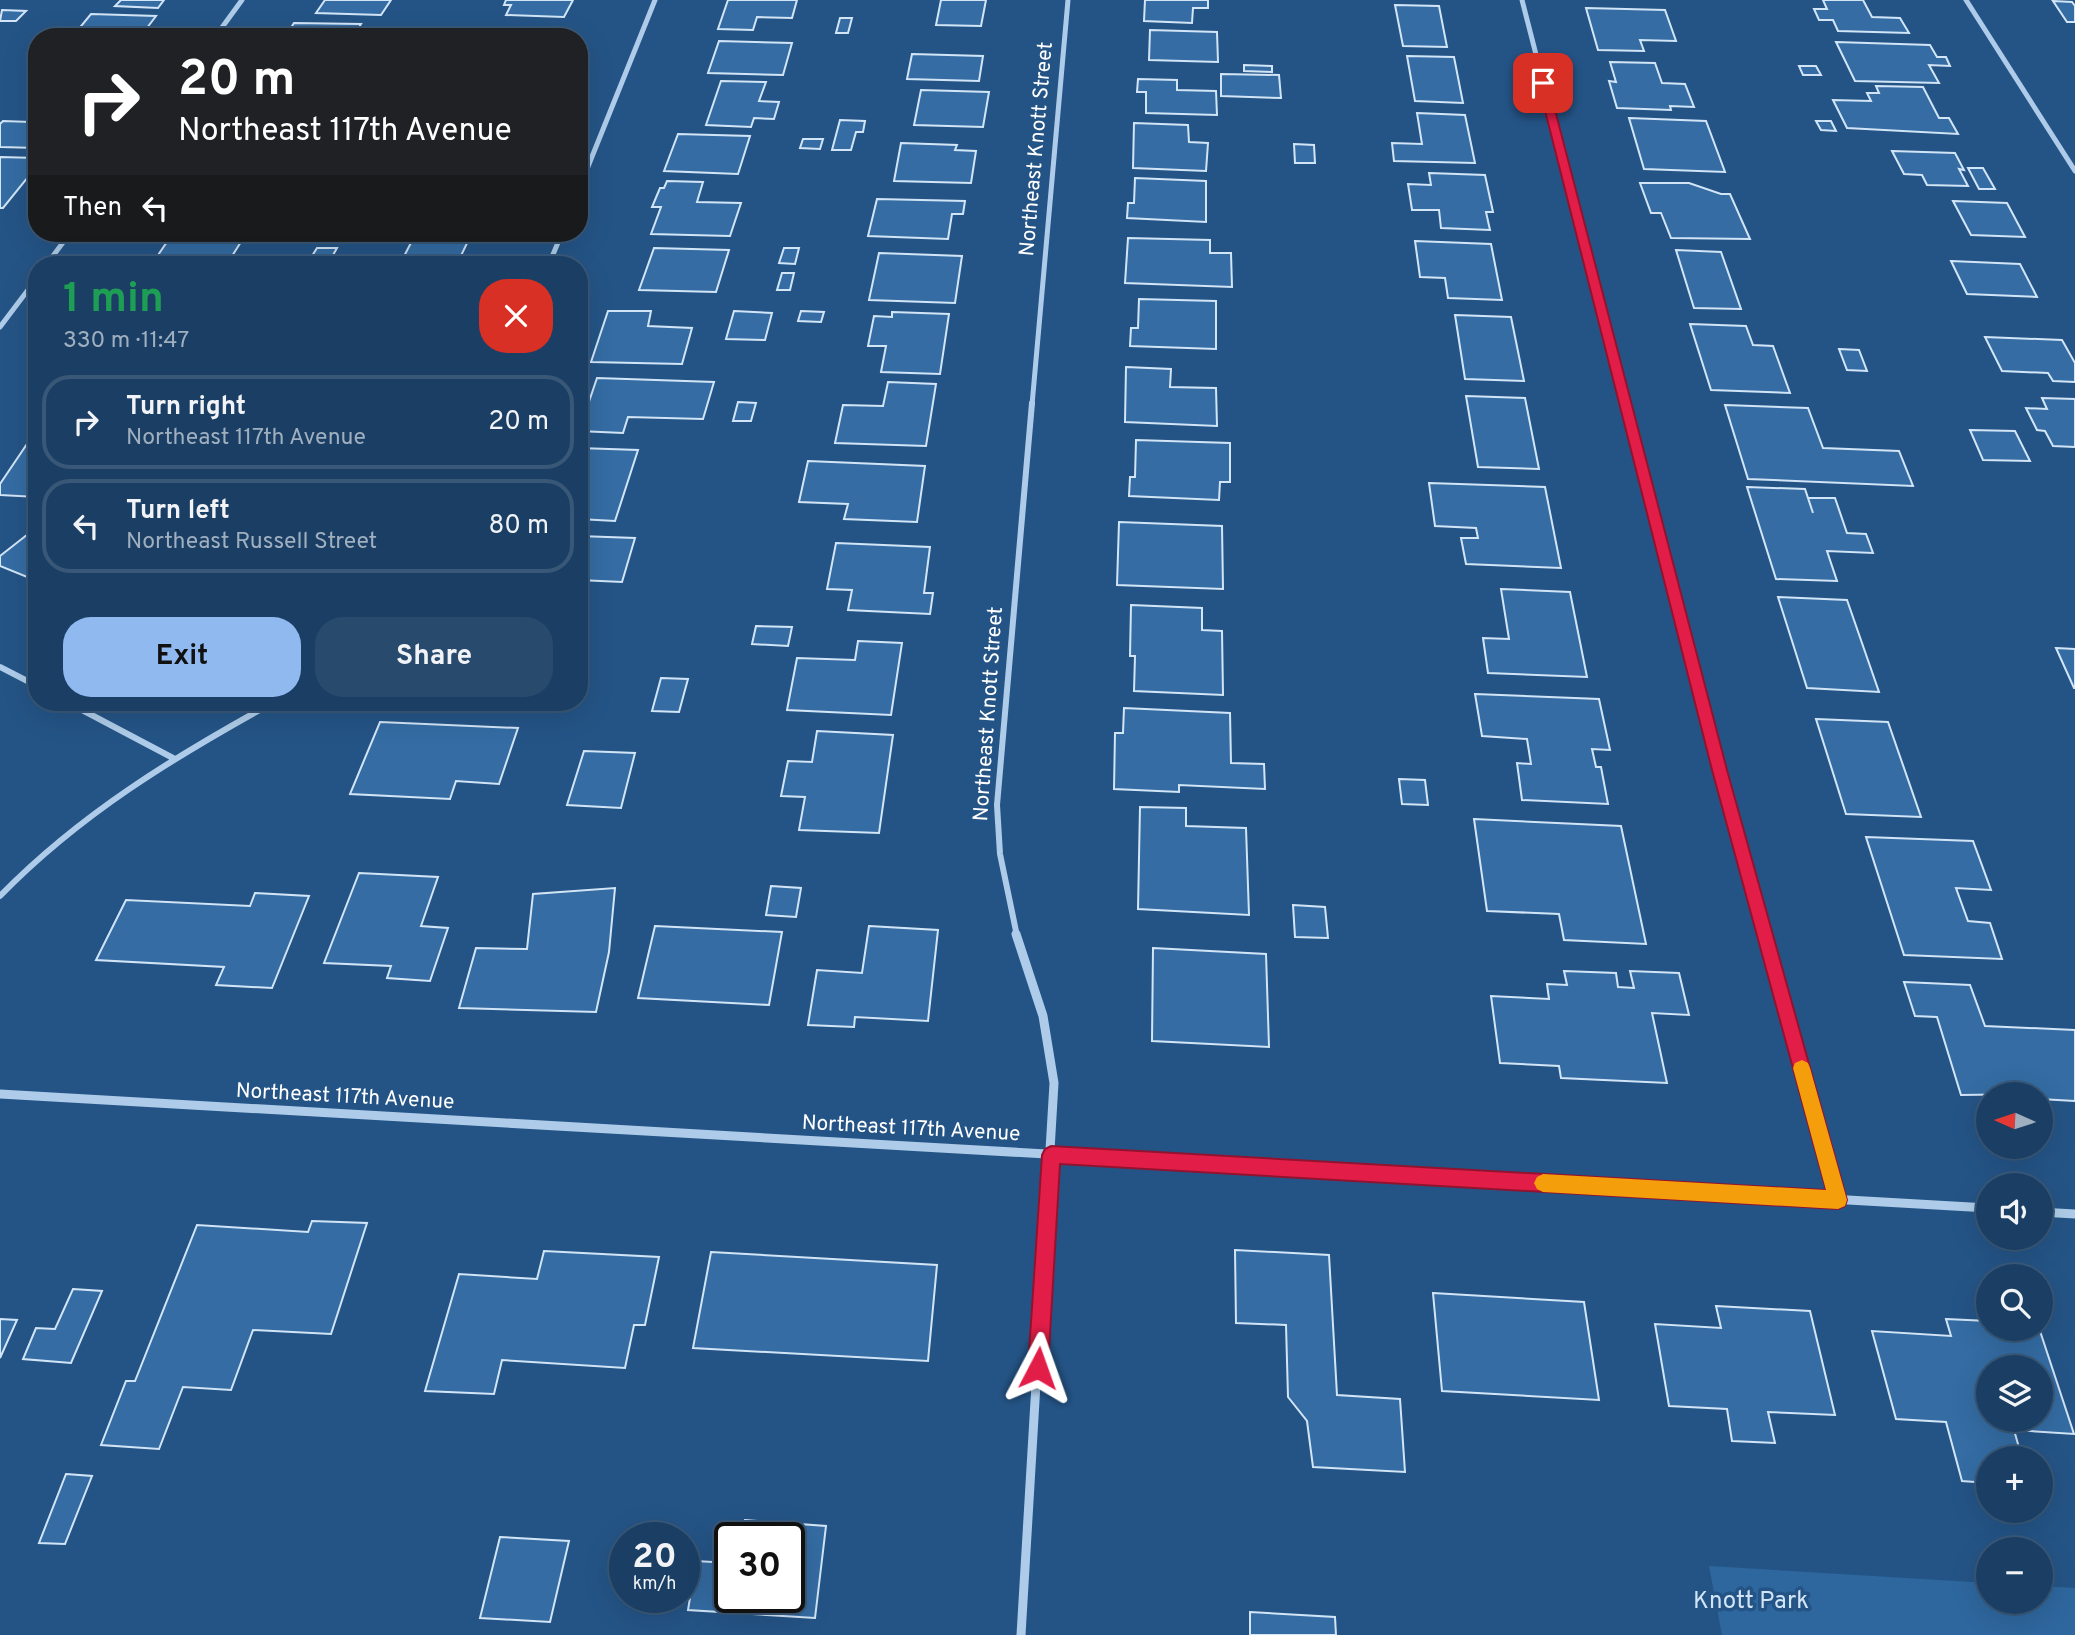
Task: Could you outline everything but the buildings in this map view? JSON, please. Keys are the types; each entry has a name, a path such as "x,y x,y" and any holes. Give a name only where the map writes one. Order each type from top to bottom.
{"street":[{"path":"222,28 242,0"},
{"path":"588,167 655,0"},
{"name":"Northeast Knott Street","path":"1021,1635 1054,1083 1043,1016 1022,956 1008,904 1000,854 997,805 1068,0"},
{"path":"1522,0 1719,770 1838,1200"},
{"path":"1966,0 2075,171"},
{"path":"0,327 28,290"},
{"path":"0,667 28,681"},
{"path":"83,711 173,758"},
{"path":"0,896 69,830 117,794 173,758 258,711"},
{"name":"Northeast 117th Avenue","path":"0,1094 1976,1208"},
{"path":"2053,1213 2075,1214"}],"green space":[{"name":"Knott Park","path":"1709,1566 1976,1582 1976,1614 2053,1614 2053,1587 2075,1588 2075,1635 1722,1635"}],"slow traffic":[{"path":"1543,1183 1838,1200 1802,1068"}],"route":[{"path":"1038,1368 1051,1155 1838,1200 1719,770 1543,83"}]}
